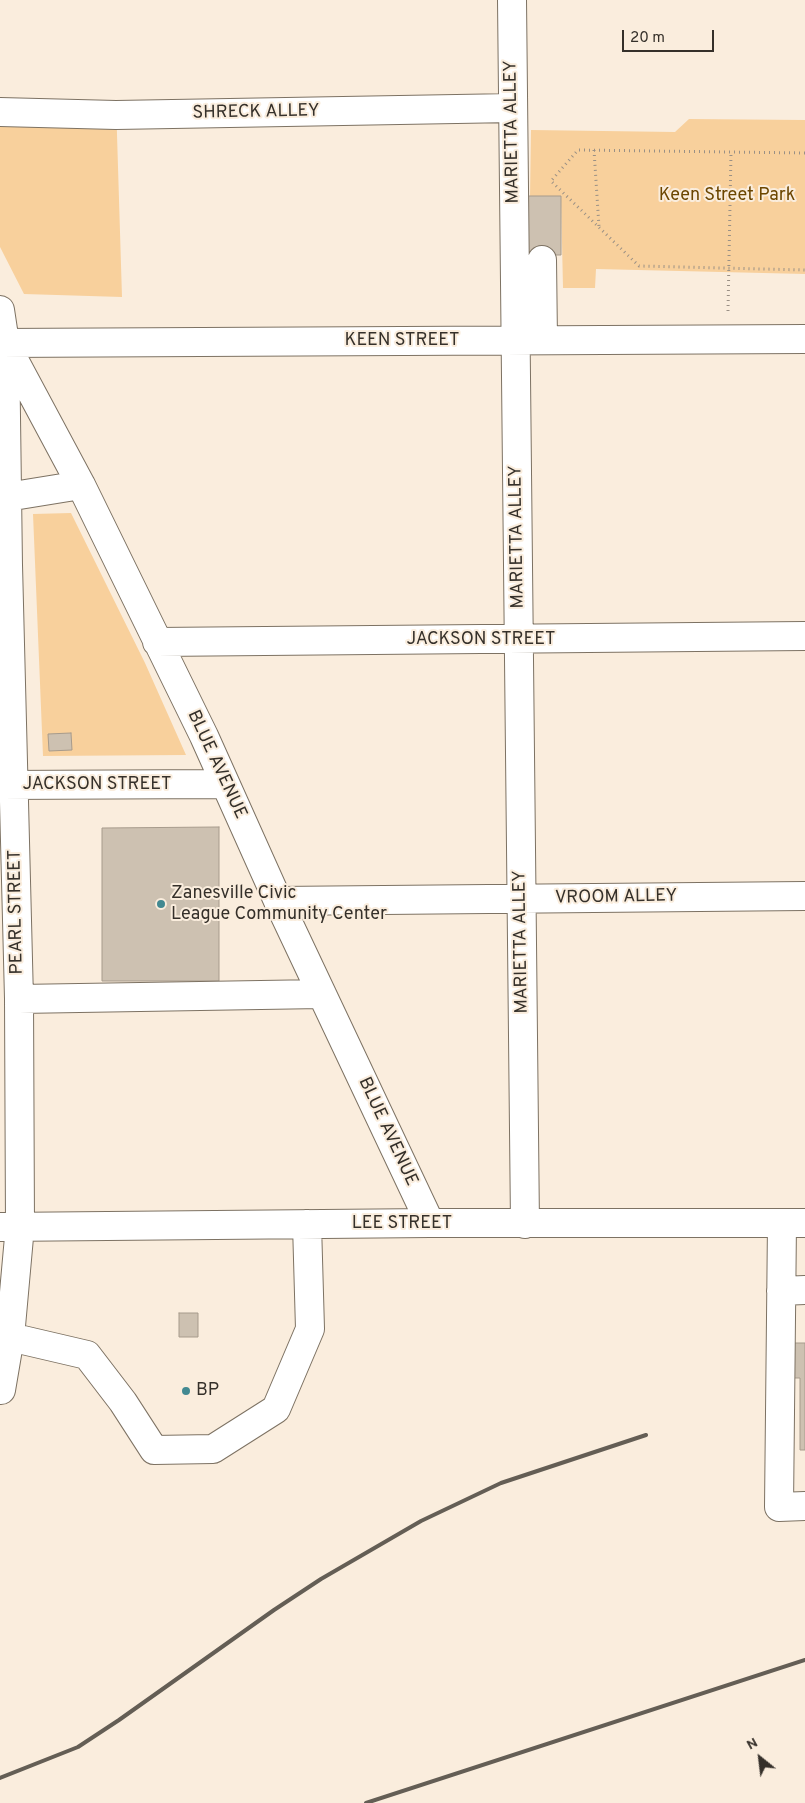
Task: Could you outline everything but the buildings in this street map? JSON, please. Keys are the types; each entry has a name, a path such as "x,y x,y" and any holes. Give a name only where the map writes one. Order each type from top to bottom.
{"street":[{"name":"MARIETTA ALLEY","path":"512,0 525,1224"},
{"name":"SHRECK ALLEY","path":"0,112 116,115 513,108"},
{"path":"542,260 543,340"},
{"name":"BLUE AVENUE","path":"0,310 3,343 80,485 204,736 321,994 430,1224"},
{"name":"KEEN STREET","path":"3,343 805,339"},
{"name":"PEARL STREET","path":"1,1390 10,1337 10,1226 19,999 7,785 4,565 7,497 3,343"},
{"path":"7,497 80,485"},
{"name":"JACKSON STREET","path":"157,642 805,636"},
{"name":"JACKSON STREET","path":"7,785 225,784"},
{"name":"VROOM ALLEY","path":"278,901 805,896"},
{"path":"19,999 321,994"},
{"path":"794,1223 793,1290 778,1507 805,1506"},
{"name":"LEE STREET","path":"10,1226 794,1223"},
{"path":"10,1337 86,1355 123,1402 154,1450 213,1449 276,1409 310,1329 307,1224"}],"path":[{"path":"805,153 578,150 551,181 639,266 805,270"},
{"path":"594,150 599,228"},
{"path":"728,340 731,152"}],"green space":[{"path":"0,99 116,102 122,297 24,294 0,247"},
{"name":"Keen Street Park","path":"689,119 805,120 805,274 596,269 595,288 563,288 561,197 530,197 531,130 675,132"},
{"path":"71,513 145,663 186,755 43,756 33,514"}],"railway":[{"path":"0,1778 78,1747 321,1579 421,1521 501,1483 646,1435"},
{"path":"366,1803 805,1660"}],"place":[{"name":"Zanesville Civic League Community Center","path":"161,904"},
{"name":"BP","path":"186,1391"}]}
